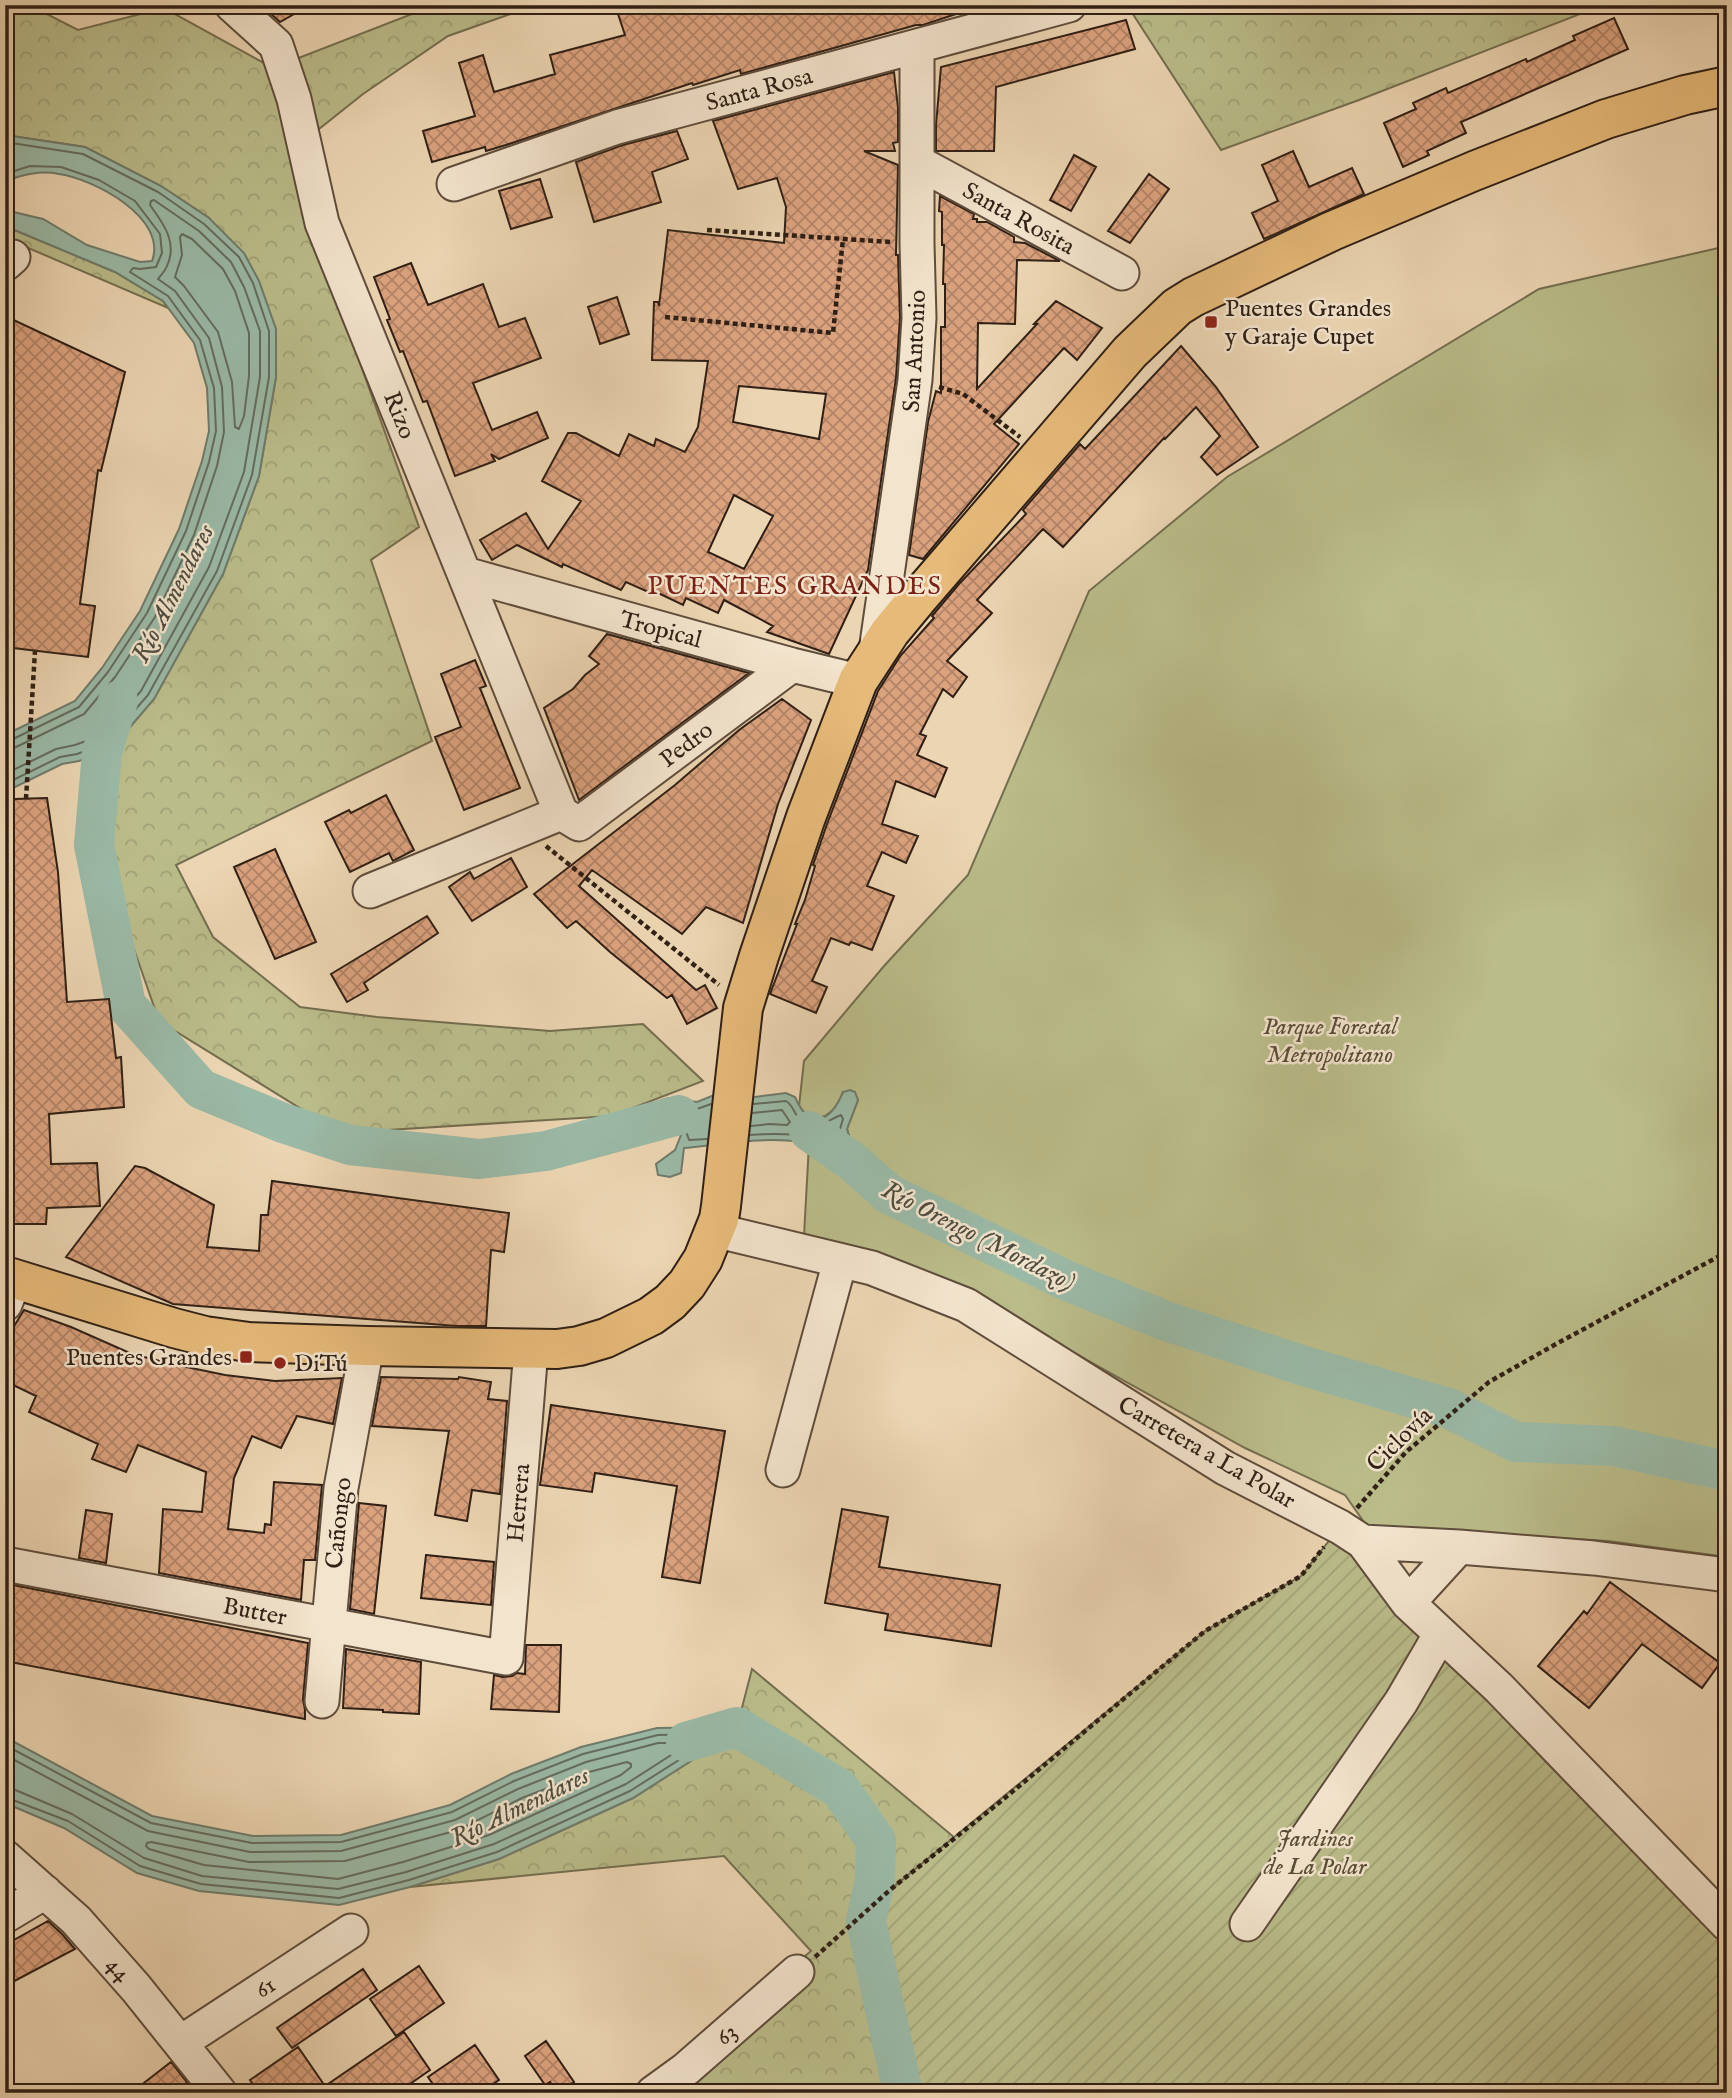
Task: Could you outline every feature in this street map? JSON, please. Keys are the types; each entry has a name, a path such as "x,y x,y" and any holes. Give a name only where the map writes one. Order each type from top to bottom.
{"main road":[{"path":"9,1286 205,1336 249,1342 531,1349 579,1346 606,1338 651,1317 670,1302 687,1283 703,1259 718,1218 746,997 844,712 867,666 919,597 1130,352 1177,307 1193,297 1332,231 1606,119 1685,95 1727,86"}],"street":[{"name":"Rizo","path":"232,5 276,45 294,99 322,223 464,574 570,819"},
{"name":"Santa Rosa","path":"454,184 617,127 1069,5"},
{"name":"San Antonio","path":"867,666 915,380 919,318 917,47"},
{"name":"Santa Rosita","path":"917,162 1122,273"},
{"name":"Tropical","path":"464,574 792,665 867,666"},
{"name":"Pedro","path":"370,891 570,819 792,665"},
{"name":"Carretera a La Polar","path":"718,1218 840,1261 872,1268 966,1305 1225,1468 1351,1535 1594,1558 1727,1575"},
{"path":"783,1470 840,1261"},
{"name":"Cañongo","path":"322,1701 341,1488 366,1346"},
{"name":"Herrera","path":"506,1658 531,1349"},
{"path":"1351,1535 1408,1603 1499,1688 1727,1924"},
{"path":"1408,1603 1459,1547"},
{"name":"Butter","path":"5,1564 506,1658"},
{"path":"1247,1924 1401,1702 1440,1635"},
{"name":"44","path":"5,1857 76,1920 136,1987 180,2043 208,2088"},
{"path":"5,1916 45,1892"},
{"name":"61","path":"180,2043 351,1931"},
{"name":"63","path":"653,2093 686,2069 797,1972"}],"path":[{"path":"707,230 917,244"},
{"path":"665,317 834,333 843,239"},
{"path":"915,380 963,394 1041,454"},
{"path":"26,799 35,651"},
{"path":"570,819 544,845 718,985 746,997"},
{"name":"Ciclovía","path":"830,1944 891,1889 1021,1785 1205,1631 1301,1576 1351,1535 1406,1452 1489,1382 1556,1343 1727,1252"}],"green space":[{"path":"5,5 29,5 78,30 164,8 273,68 435,5 536,5 448,36 363,94 299,145 310,224 419,527 371,560 432,741 176,865 213,937 300,1007 377,1017 550,1031 643,1024 703,1081 612,1116 340,1133 159,1021 104,863 118,741 154,699 223,574 259,476 276,377 209,218 161,186 85,147 5,135"},
{"path":"1127,5 1603,5 1359,100 1221,150"},
{"path":"5,226 115,272 163,301 168,308 5,238"},
{"name":"Parque Forestal Metropolitano","path":"1727,246 1727,1557 1608,1541 1455,1532 1383,1531 1366,1525 1345,1495 1245,1448 1058,1344 804,1236 809,1144 825,1150 852,1146 847,1129 858,1100 843,1092 837,1107 825,1116 812,1119 805,1115 799,1106 804,1061 884,966 968,875 1089,591 1227,477 1539,289"},
{"name":"Jardines de La Polar","path":"1340,1527 1727,1927 1727,2093 903,2093 866,1921 891,1889 1205,1631 1301,1576"},
{"path":"752,1669 955,1838 866,1921 903,2093 642,2093 811,1951 724,1856 410,1887 499,1859 633,1798 705,1752 737,1727"}],"water":[{"path":"5,135 85,147 161,186 209,218 244,253 259,281 276,329 276,377 259,476 223,574 154,699 118,741 102,752 62,764 5,792 5,735 75,701 102,668 140,611 179,529 209,431 207,388 194,343 163,301 115,272 5,226 5,210 43,219 87,245 140,262 152,261 154,245 149,230 125,203 74,177 38,173 5,181"},
{"path":"724,1091 755,1097 786,1093 795,1097 807,1115 820,1118 833,1110 843,1092 855,1092 858,1100 847,1129 854,1163 805,1143 757,1140 684,1148 681,1173 670,1177 658,1175 656,1164 675,1150 681,1135 677,1131 667,1135 653,1131 633,1141 623,1115 668,1098 697,1102"},
{"path":"737,1727 705,1752 633,1798 499,1859 410,1887 339,1905 199,1891 137,1873 64,1828 5,1803 5,1737 152,1816 253,1836 341,1835 450,1805 511,1774 581,1747 657,1728"}],"building":[{"path":"261,5 310,5 280,22"},
{"path":"615,5 970,5 971,9 923,25 741,74 740,70 693,85 692,83 506,145 486,151 485,147 432,162 423,131 475,116 459,63 483,55 494,92 555,74 550,55 625,35"},
{"path":"1614,18 1628,49 1461,122 1466,133 1427,151 1429,155 1403,167 1384,123 1416,109 1413,103 1446,88 1448,93 1526,59 1527,62 1575,40 1573,36"},
{"path":"1126,20 1135,49 996,87 994,151 936,151 941,67"},
{"path":"894,72 898,108 898,142 893,143 895,151 864,151 898,165 896,255 900,318 896,378 868,570 829,654 767,632 773,626 724,600 718,613 686,598 683,605 626,582 621,590 563,564 562,567 517,545 492,560 480,540 526,513 548,549 581,501 542,481 568,433 576,433 619,456 629,434 654,446 656,439 685,452 698,427 708,361 652,360 654,302 658,302 659,306 668,230 784,243 786,207 777,178 738,189 713,121","holes":["739,386 826,394 819,439 733,422","734,495 773,516 744,569 708,552"]},
{"path":"677,131 688,159 652,172 661,202 594,222 576,162 623,145"},
{"path":"1293,151 1309,187 1352,168 1364,194 1264,239 1252,213 1278,201 1262,165"},
{"path":"1074,155 1096,167 1071,211 1050,200"},
{"path":"1149,174 1169,189 1130,243 1108,231"},
{"path":"540,179 552,217 511,229 499,191"},
{"path":"940,196 974,214 973,219 977,219 977,222 987,222 1014,237 1014,242 1025,243 1060,261 1017,260 1015,324 978,323 977,389 1056,301 1102,328 1077,360 1064,348 994,424 1019,444 923,559 909,555 928,422 936,391 941,393 941,327 945,327 945,284"},
{"path":"411,263 428,305 483,284 499,327 525,318 541,358 473,383 492,430 537,412 548,438 499,459 491,454 495,461 455,476 427,401 423,402 403,351 400,352 374,277"},
{"path":"617,297 629,334 600,344 588,307"},
{"path":"5,316 125,372 101,471 98,470 80,604 95,606 88,657 5,647"},
{"path":"1181,346 1216,387 1258,447 1217,475 1201,457 1220,436 1196,407 1063,547 1043,529 977,600 992,613 947,661 967,677 953,697 943,689 920,734 926,736 917,755 947,768 935,797 896,781 882,824 918,836 906,863 882,852 867,886 894,896 872,950 831,938 812,981 827,987 816,1013 770,994 797,924 827,824 878,691 901,655 934,618 932,616 1026,514 1023,510 1080,444 1085,449"},
{"path":"607,634 749,673 579,800 544,708 573,689 599,664 589,656"},
{"path":"475,660 486,686 480,688 520,788 464,810 435,737 461,727 441,674"},
{"path":"782,699 811,720 778,804 743,923 706,907 682,934 592,870 579,886 696,990 705,985 717,1008 687,1024 672,995 667,998 576,921 567,928 534,894 675,785 739,730"},
{"path":"386,795 414,850 393,861 389,853 350,872 325,822 349,810 351,813"},
{"path":"47,798 58,872 67,1002 109,999 116,1058 121,1057 124,1107 49,1114 51,1164 97,1163 100,1206 47,1208 46,1224 5,1224 5,815 15,799"},
{"path":"275,849 316,942 275,959 234,867"},
{"path":"511,858 527,887 472,921 449,887 470,872 474,879"},
{"path":"427,916 438,933 364,983 368,990 347,1002 331,974"},
{"path":"135,1166 145,1168 214,1205 207,1247 259,1251 261,1215 268,1215 272,1181 509,1213 504,1252 491,1250 486,1326 173,1304 66,1257"},
{"path":"24,1310 132,1354 172,1364 225,1375 275,1381 342,1378 333,1424 297,1416 281,1448 252,1436 234,1478 228,1529 264,1533 265,1524 271,1525 274,1482 322,1485 315,1560 304,1560 301,1600 159,1573 163,1509 202,1512 206,1472 138,1445 126,1472 92,1459 98,1444 29,1412 36,1396 5,1381 5,1341"},
{"path":"381,1377 459,1377 491,1382 488,1399 507,1401 500,1494 472,1490 467,1521 435,1515 449,1431 372,1426"},
{"path":"551,1405 725,1431 700,1583 662,1577 677,1486 595,1473 592,1492 540,1485"},
{"path":"359,1503 386,1506 374,1614 350,1609"},
{"path":"842,1509 888,1517 879,1567 1000,1585 991,1646 885,1630 888,1614 825,1603"},
{"path":"86,1510 112,1514 106,1563 79,1558"},
{"path":"426,1555 494,1562 491,1605 421,1598"},
{"path":"1610,1582 1720,1663 1702,1688 1642,1644 1589,1708 1538,1666 1584,1611 1587,1614"},
{"path":"8,1584 308,1643 303,1699 305,1719 5,1661 5,1599"},
{"path":"526,1645 561,1645 559,1712 491,1709 494,1675 503,1677 525,1674"},
{"path":"346,1649 421,1662 419,1714 343,1708"},
{"path":"48,1921 75,1949 5,1986 5,1945"},
{"path":"419,1966 444,2003 396,2036 370,1999"},
{"path":"363,1969 377,1990 292,2048 277,2028"},
{"path":"404,2032 430,2070 397,2093 259,2093 250,2080 298,2047 325,2086"},
{"path":"546,2041 574,2082 558,2093 550,2082 545,2085 525,2056"},
{"path":"475,2045 499,2080 480,2093 439,2093 428,2077"},
{"path":"171,2062 189,2085 180,2093 131,2093"}],"waterway":[{"name":"Río Orengo (Mordazo)","path":"118,701 102,752 94,845 126,1005 201,1089 283,1123 350,1145 479,1159 546,1151 679,1115"},
{"name":"Río Orengo (Mordazo)","path":"809,1131 854,1163 889,1194 1063,1279 1163,1320 1301,1365 1448,1408 1516,1442 1614,1446 1727,1471"},
{"name":"Río Almendares","path":"686,1742 737,1727 840,1789 876,1841 875,1879 866,1921 903,2093"}],"place":[{"name":"Puentes Grandes y Garaje Cupet","path":"1211,322"},
{"name":"Puentes Grandes","path":"246,1357"},
{"name":"DiTú","path":"280,1363"}],"district":[{"name":"PUENTES GRANDES","path":"795,585"}]}
